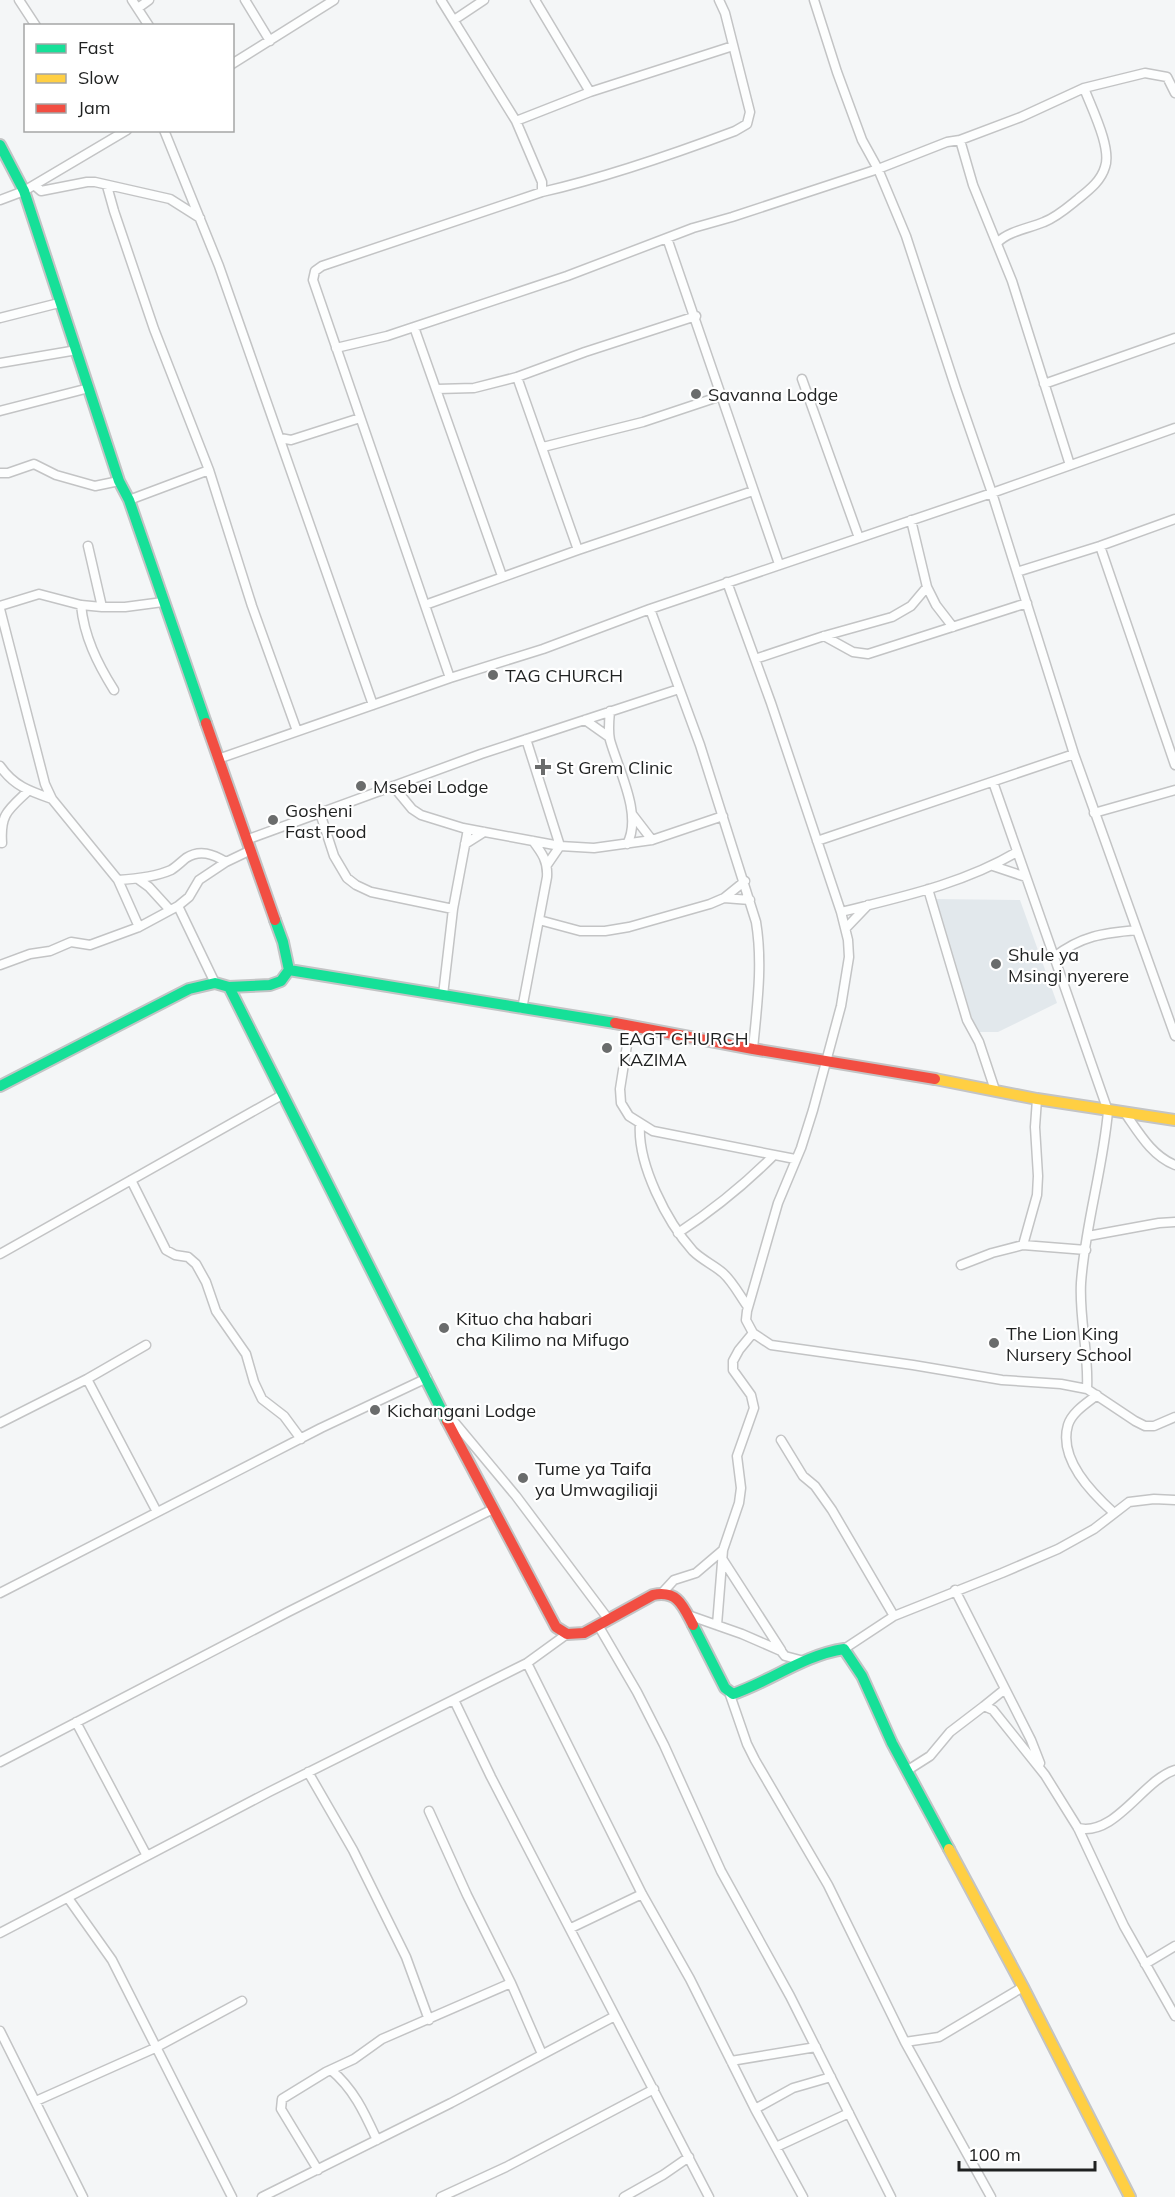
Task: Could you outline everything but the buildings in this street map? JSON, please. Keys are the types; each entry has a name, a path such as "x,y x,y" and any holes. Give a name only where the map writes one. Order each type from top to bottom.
{"street":[{"path":"19,0 35,24"},
{"path":"148,24 135,4 149,0"},
{"path":"245,0 270,41"},
{"path":"234,63 334,0"},
{"path":"441,0 516,121 542,182 542,192"},
{"path":"454,20 484,0"},
{"path":"535,0 590,92"},
{"path":"450,678 313,280 314,274 318,268 542,192 650,162 735,131 747,124 750,112 725,13 719,0"},
{"path":"814,0 856,125 878,169 906,236 992,493 1074,754 1175,1036"},
{"path":"516,121 590,92 734,46"},
{"path":"336,348 387,336 567,276 668,238 878,169 1045,108 1063,96 1084,88 1145,73 1167,77 1175,93"},
{"path":"998,242 1054,218 1089,190 1106,167 1104,141 1084,88"},
{"path":"108,132 114,140"},
{"path":"0,200 29,188 125,132"},
{"path":"165,132 201,218 373,705"},
{"path":"960,140 973,185 998,242 1070,465"},
{"path":"0,145 29,188 59,303 77,350 119,481 129,500 283,942 289,970 281,981 270,985 230,987 215,983 189,989 0,1086"},
{"path":"29,188 41,191 87,182 170,199 201,218"},
{"path":"107,186 154,329 209,470 252,606 297,731"},
{"path":"668,238 779,564"},
{"path":"0,318 59,303"},
{"path":"437,389 474,388 517,377 696,316"},
{"path":"414,327 502,576"},
{"path":"1044,384 1175,338"},
{"path":"0,363 77,350"},
{"path":"517,377 578,550"},
{"path":"802,379 859,538"},
{"path":"0,411 89,388"},
{"path":"543,447 643,422 721,396"},
{"path":"280,438 291,440 360,418"},
{"path":"218,759 450,678 543,649 727,582 992,493 1175,428"},
{"path":"0,473 8,473 34,464 56,476 95,486 119,481"},
{"path":"129,500 209,470"},
{"path":"425,605 502,576 753,491"},
{"path":"1017,572 1175,519"},
{"path":"911,520 927,587 936,605 953,627"},
{"path":"88,546 102,608"},
{"path":"1100,546 1175,765"},
{"path":"727,582 841,912 846,928 849,957 828,1060 801,1148 784,1183 746,1320 753,1333 771,1345 903,1363 1002,1380 1061,1384 1087,1389 1145,1426 1154,1426 1175,1417"},
{"path":"755,659 824,636 861,627 904,611 927,587"},
{"path":"139,927 118,880 52,799 45,784 0,608 39,594 102,608 125,608 163,602"},
{"path":"824,636 853,652 868,654 1027,603"},
{"path":"81,604 82,623 94,655 114,690"},
{"path":"650,609 723,816 756,922 760,945 760,972 753,1048"},
{"path":"0,965 30,954 50,951 71,942 90,945 139,927 189,897 199,880 248,845 320,813 526,739 679,689"},
{"path":"610,711 609,738 632,814 633,830 627,844"},
{"path":"585,720 609,738"},
{"path":"526,739 560,846"},
{"path":"817,841 1074,754"},
{"path":"0,766 9,779 28,790 52,799"},
{"path":"993,782 1108,1111 1105,1150 1094,1195 1081,1286 1088,1361 1087,1389"},
{"path":"393,786 412,809 421,815 468,829 560,846 594,848 652,840 723,816"},
{"path":"2,843 1,825 7,811 28,790"},
{"path":"1094,813 1175,790"},
{"path":"320,813 336,861 347,878 356,885 371,892 453,909"},
{"path":"632,814 652,840"},
{"path":"443,995 453,909 468,829"},
{"path":"465,844 484,832"},
{"path":"533,841 547,865"},
{"path":"522,1009 547,865 560,846"},
{"path":"118,880 138,879 171,870 188,856 202,852 215,855 226,862"},
{"path":"841,912 928,889 993,866 1017,852"},
{"path":"993,866 1026,877"},
{"path":"138,879 174,908 215,983"},
{"path":"539,920 580,931 605,931 662,919 724,898 745,881"},
{"path":"928,889 967,1020 979,1041 995,1090"},
{"path":"724,898 750,900"},
{"path":"846,928 868,905"},
{"path":"1054,957 1069,946 1090,937 1137,930"},
{"path":"289,970 828,1060 1108,1111 1175,1120"},
{"path":"230,987 282,1095 428,1377 438,1403 493,1509 556,1627 567,1634"},
{"path":"630,1026 621,1080 621,1103 629,1116 653,1131 795,1159"},
{"path":"0,1254 282,1095"},
{"path":"1023,1245 1037,1195 1035,1127 1038,1099"},
{"path":"1125,1113 1144,1141 1161,1158 1175,1166"},
{"path":"640,1124 639,1145 647,1171 678,1233 695,1253 726,1276 748,1307"},
{"path":"678,1233 724,1200 773,1155"},
{"path":"131,1180 166,1250 175,1255 188,1257 196,1264 206,1282 216,1311 246,1354 254,1382 262,1399 284,1416 301,1439"},
{"path":"1088,1236 1175,1222"},
{"path":"961,1266 993,1253 1023,1245 1086,1250"},
{"path":"717,1625 723,1555 739,1503 741,1488 737,1456 754,1407 751,1395 733,1370 733,1362 739,1350 753,1333"},
{"path":"0,1423 87,1379 146,1345"},
{"path":"0,1593 301,1439 428,1377"},
{"path":"87,1379 157,1512"},
{"path":"1097,1395 1079,1410 1068,1424 1068,1444 1072,1461 1081,1478 1114,1513"},
{"path":"438,1403 516,1496 609,1620"},
{"path":"781,1440 798,1469 815,1486 832,1510 894,1616"},
{"path":"729,1692 733,1694 750,1688 804,1661 844,1648 894,1616 1058,1549 1094,1529 1129,1502 1175,1500"},
{"path":"0,1762 288,1612 493,1509"},
{"path":"0,1933 308,1772 526,1663 567,1634 584,1633 640,1601 662,1593 674,1581 696,1573 723,1555"},
{"path":"723,1555 785,1656 804,1661"},
{"path":"955,1590 1031,1740 1045,1775"},
{"path":"662,1593 672,1595 678,1600 720,1680 729,1692 755,1760 828,1885 905,2042 991,2197"},
{"path":"687,1615 782,1651"},
{"path":"598,1625 637,1692 664,1745 721,1872 766,1951 891,2197"},
{"path":"844,1648 862,1676 892,1743 1023,1987 1130,2197"},
{"path":"526,1663 642,1894 700,1998 755,2109 803,2197"},
{"path":"908,1770 930,1756 950,1732 1005,1689"},
{"path":"454,1700 491,1777 709,2197"},
{"path":"984,1706 993,1710 1045,1775 1077,1828 1125,1926 1175,2016"},
{"path":"76,1722 147,1856"},
{"path":"1077,1828 1086,1829 1098,1826 1125,1810 1148,1785 1175,1770"},
{"path":"308,1772 353,1850 406,1957 429,2020"},
{"path":"429,1811 542,2054"},
{"path":"571,1928 642,1894"},
{"path":"68,1898 112,1960 232,2197"},
{"path":"1145,1964 1175,1946"},
{"path":"318,2170 281,2109 286,2096 354,2059 382,2039 510,1983"},
{"path":"905,2042 939,2037 1023,1987"},
{"path":"36,2101 155,2048 242,2001"},
{"path":"262,2197 451,2103 615,2016"},
{"path":"0,2031 83,2197"},
{"path":"731,2061 816,2047"},
{"path":"331,2070 351,2091 377,2140"},
{"path":"755,2109 793,2088 831,2077"},
{"path":"441,2197 506,2167 654,2089"},
{"path":"776,2147 849,2113"},
{"path":"624,2197 689,2157"}],"shaded area":[{"path":"934,899 1020,900 1057,1003 998,1032 977,1032 947,946"}],"traffic: fast":[{"path":"0,145 24,191 119,481 129,500 206,723"},
{"path":"0,1086 189,989 215,983 229,987 270,985 281,981 289,970 275,920"},
{"path":"289,970 615,1023"},
{"path":"229,987 447,1421"},
{"path":"693,1625 725,1688 733,1694 801,1662 844,1649 862,1676 892,1743 949,1849"}],"traffic: slow":[{"path":"935,1079 1037,1099 1175,1120"},
{"path":"949,1849 1023,1987 1130,2197"}],"traffic: jam":[{"path":"206,723 275,920"},
{"path":"615,1023 753,1049 935,1079"},
{"path":"447,1421 556,1627 567,1634 584,1633 653,1595 661,1594 674,1597 679,1601 693,1625"}],"place":[{"name":"Savanna Lodge","path":"696,394"},
{"name":"TAG CHURCH","path":"493,675"},
{"name":"St Grem Clinic","path":"543,767"},
{"name":"Msebei Lodge","path":"361,786"},
{"name":"Gosheni Fast Food","path":"273,820"},
{"name":"Shule ya Msingi nyerere","path":"996,964"},
{"name":"EAGT CHURCH KAZIMA","path":"607,1048"},
{"name":"Kituo cha habari cha Kilimo na Mifugo","path":"444,1328"},
{"name":"The Lion King Nursery School","path":"994,1343"},
{"name":"Kichangani Lodge","path":"375,1410"},
{"name":"Tume ya Taifa ya Umwagiliaji","path":"523,1478"}]}
